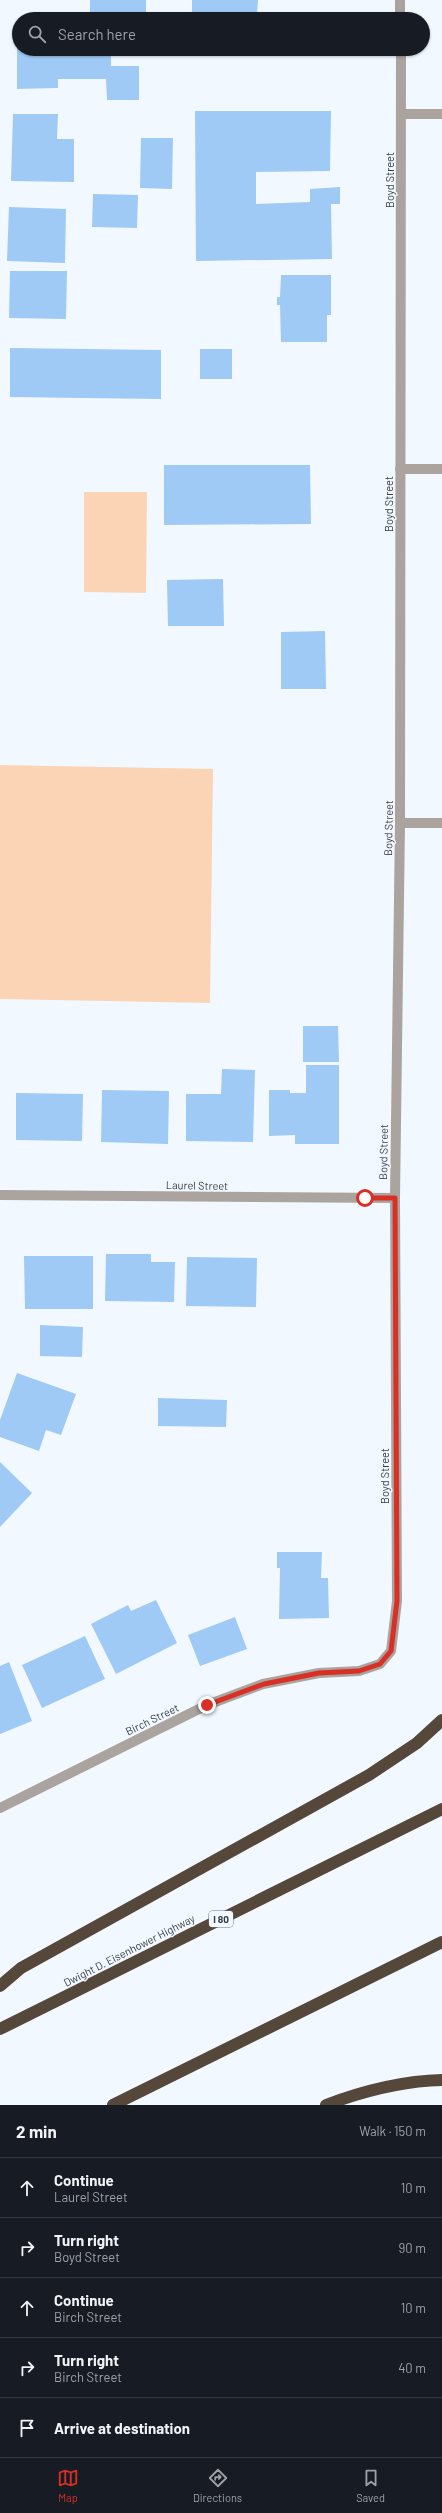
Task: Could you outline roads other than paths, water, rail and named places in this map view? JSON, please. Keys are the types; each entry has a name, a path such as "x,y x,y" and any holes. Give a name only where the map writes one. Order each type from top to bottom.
{"highway":[{"path":"0,1986 21,1968 369,1775 417,1743 442,1720"},
{"name":"Dwight D. Eisenhower Highway","path":"0,2029 442,1809"},
{"path":"113,2105 442,1942"},
{"path":"326,2105 362,2091 420,2081 442,2080"}],"street":[{"path":"400,0 400,12"},
{"name":"Boyd Street","path":"396,1608 395,1198 400,823 401,56"},
{"path":"402,114 442,114"},
{"path":"400,469 442,469"},
{"path":"400,823 442,823"},
{"name":"Laurel Street","path":"0,1194 395,1198"},
{"name":"Birch Street","path":"0,1808 207,1705 264,1684 319,1673 359,1671 380,1664 391,1651 396,1608"}]}
